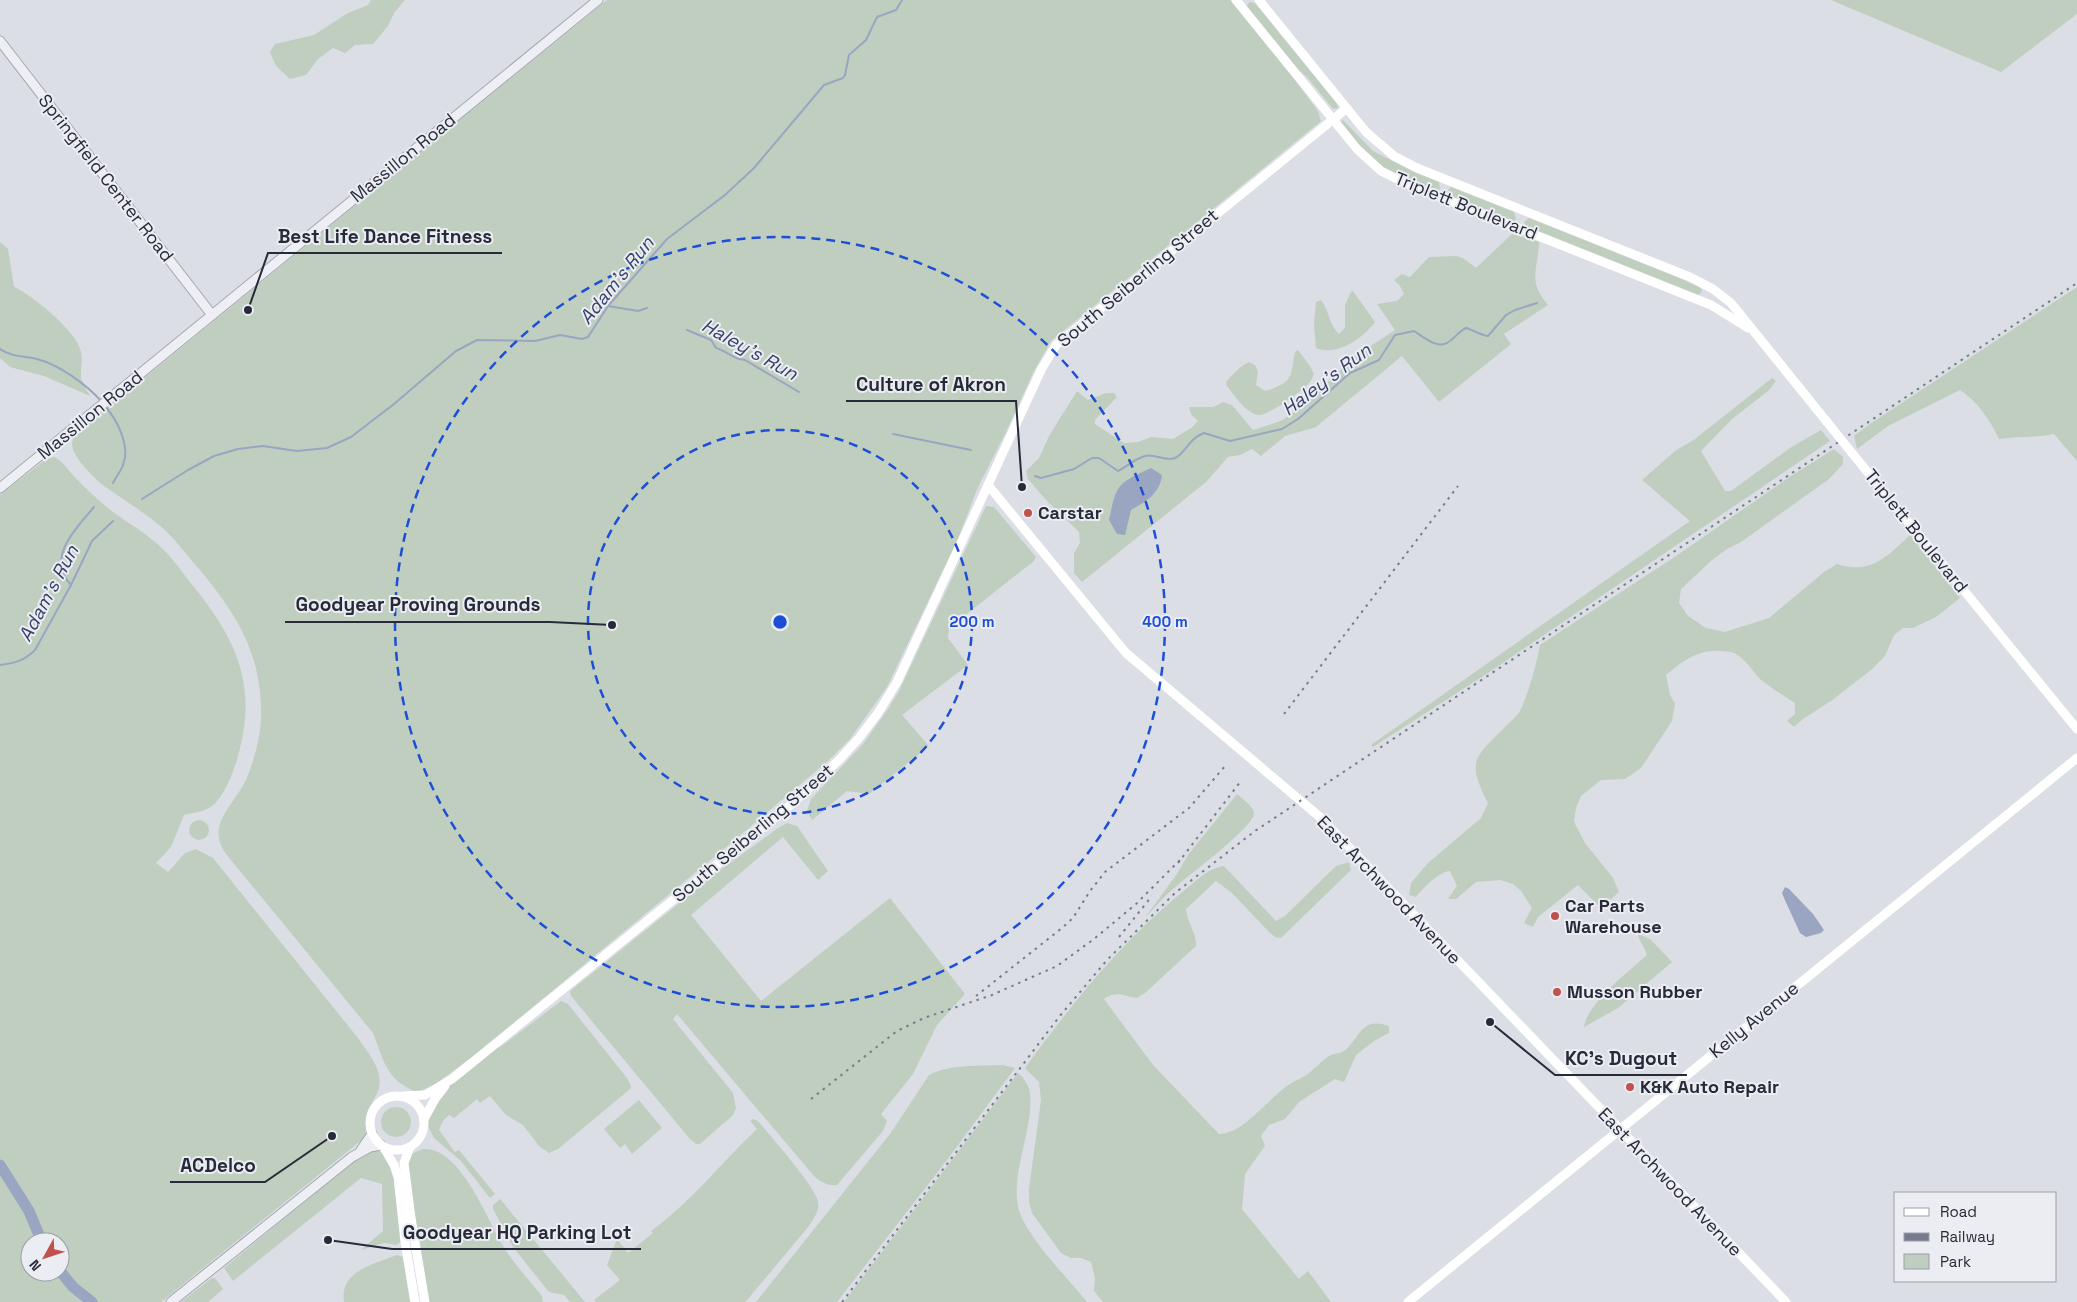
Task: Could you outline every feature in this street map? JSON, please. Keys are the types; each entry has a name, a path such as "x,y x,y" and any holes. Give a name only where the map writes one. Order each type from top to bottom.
{"main road":[{"name":"Triplett Boulevard","path":"1236,0 1363,156 1381,171 1710,305 1755,333"},
{"name":"Triplett Boulevard","path":"1259,0 1366,132 1386,150 1417,168 1703,283 1731,303 2077,729"},
{"name":"South Seiberling Street","path":"404,1096 425,1095 452,1079 794,802 849,749 878,713 897,682 1041,370 1057,343 1347,108"},
{"name":"East Archwood Avenue","path":"988,485 1126,653 1321,818 1786,1302"},
{"name":"Kelly Avenue","path":"1408,1302 2077,758"},
{"name":"South Seiberling Street","path":"424,1119 435,1099 452,1079"},
{"path":"415,1302 405,1242 398,1178 394,1165 372,1134 370,1120 376,1106 388,1097 404,1096 417,1105 424,1119 424,1128 420,1137 410,1147 404,1163 425,1302"},
{"path":"382,1146 396,1150 410,1147"}],"street":[{"name":"Massillon Road","path":"0,488 598,0"},
{"name":"Springfield Center Road","path":"0,41 212,315"},
{"path":"171,1302 360,1151 372,1134"},
{"path":"360,1151 382,1146"}],"green space":[{"path":"371,0 405,0 394,13 388,26 373,44 355,45 345,53 333,48 318,59 306,75 290,79 276,66 270,52 275,44 314,35 348,13 368,5"},
{"path":"607,0 1230,0 1295,80 1318,111 1321,121 1051,341 1034,371 978,487 958,539 887,687 850,739 829,760 731,843 476,1054 434,1085 417,1092 399,1082 392,1075 384,1061 373,1033 226,854 220,844 220,824 246,780 259,736 260,688 251,651 244,634 225,602 172,537 152,519 100,483 80,462 72,443 74,437 81,429"},
{"path":"1831,0 2077,0 2077,14 2001,72"},
{"path":"1250,2 1255,3 1338,105 1338,108 1333,109 1307,77 1296,68 1246,6"},
{"path":"1343,120 1373,151 1439,182 1440,189 1435,191 1383,168 1360,146 1341,122"},
{"path":"1451,187 1514,212 1516,219 1513,222 1449,196 1447,191"},
{"path":"1529,218 1677,277 1699,287 1702,290 1701,293 1696,296 1527,228 1524,222"},
{"path":"1512,234 1539,242 1535,275 1536,282 1548,305 1504,334 1511,344 1439,402 1402,356 1316,427 1285,436 1261,456 1252,449 1240,455 1228,457 1206,482 1082,582 1074,573 1074,553 1080,543 1079,532 1045,499 1028,479 1026,471 1039,458 1049,436 1077,391 1088,400 1106,393 1114,393 1117,397 1095,420 1095,424 1124,443 1138,442 1151,437 1173,439 1191,428 1198,421 1191,414 1189,407 1213,407 1223,402 1232,405 1253,430 1281,421 1294,412 1340,371 1346,362 1395,330 1377,304 1397,301 1404,294 1394,280 1402,274 1410,277 1429,257 1456,256 1463,258 1476,268"},
{"path":"0,242 8,249 14,287 30,296 74,337 82,358 81,378 90,396 44,376 10,367 0,358"},
{"path":"2077,287 2077,461 2054,434 1999,439 1983,412 1960,390 1888,426 1857,449 1854,436 1870,424"},
{"path":"1353,291 1375,322 1357,340 1341,348 1324,350 1316,348 1314,324 1316,302 1321,300 1333,326 1339,334 1345,328 1345,305"},
{"path":"1298,350 1314,374 1309,383 1299,392 1269,412 1258,415 1249,411 1227,386 1226,382 1231,376 1249,362 1255,365 1258,372 1256,385 1265,391 1281,385 1289,378 1295,352"},
{"path":"1772,378 1776,381 1768,391 1732,419 1701,451 1725,491 1731,491 1790,448 1821,430 1830,441 1491,671 1373,747 1371,745 1690,521 1642,480 1675,451 1695,439"},
{"path":"1834,449 1843,457 1843,464 1829,479 1741,542 1712,560 1681,589 1679,603 1688,616 1706,628 1725,632 1769,618 1824,572 1837,564 1859,567 1877,562 1910,535 1960,598 1936,617 1913,628 1903,628 1894,635 1885,656 1871,670 1794,727 1787,721 1795,714 1795,703 1760,679 1740,656 1734,653 1713,651 1698,654 1666,675 1670,695 1675,704 1672,721 1641,768 1625,779 1601,780 1581,796 1576,808 1574,822 1585,843 1613,878 1619,892 1601,908 1578,885 1538,917 1533,927 1524,923 1532,908 1521,891 1513,884 1500,880 1476,882 1456,899 1448,899 1457,886 1450,871 1436,877 1416,897 1409,895 1411,883 1428,863 1481,818 1488,803 1477,777 1477,760 1488,744 1520,711 1532,679 1540,645"},
{"path":"54,457 103,504 165,551 219,621 238,661 243,681 246,703 239,752 232,775 219,798 209,808 184,815 171,847 156,863 168,872 185,853 196,849 213,858 358,1038 371,1056 379,1076 380,1084 368,1112 363,1139 161,1302 0,1302 0,495 45,460"},
{"path":"986,506 994,507 1036,557 1034,561 949,628 948,638 968,665 902,715 929,746 869,794 847,791 812,820 807,811 811,799 863,744 899,691"},
{"path":"1237,794 1252,808 1254,814 1251,820 1233,839 1170,892 1144,919 1177,874 1188,855"},
{"path":"195,820 203,820 209,826 209,834 203,840 195,840 189,834 189,826"},
{"path":"787,823 797,826 828,871 818,880 783,837 691,915 761,1001 890,898 965,994 937,1025 913,1074 881,1114 887,1121 883,1131 837,1185 824,1183 814,1176 677,1014 673,1019 733,1093 736,1108 733,1115 700,1144 696,1144 571,996 570,991 723,868"},
{"path":"1349,862 1351,870 1281,938 1275,937 1269,932 1232,893 1216,881 1186,909 1196,946 1145,993 1137,998 1116,994 1104,999 1153,1065 1219,1134 1238,1128 1247,1122 1290,1084 1307,1075 1329,1056 1344,1051 1367,1026 1380,1024 1389,1026 1389,1033 1374,1041 1356,1055 1344,1082 1335,1079 1299,1102 1285,1119 1269,1125 1261,1136 1265,1146 1245,1174 1242,1209 1299,1279 1308,1271 1331,1302 1103,1302 1094,1291 1095,1278 1091,1262 1081,1258 1071,1258 1061,1253 1032,1213 1029,1202 1029,1189 1041,1100 1039,1082 1025,1068 1078,998 1116,954 1158,913 1206,873 1224,866 1276,921 1285,916 1336,866"},
{"path":"1638,934 1650,939 1672,962 1618,1008 1584,1027 1587,1018 1601,998 1647,955"},
{"path":"561,1001 568,1004 627,1078 631,1086 630,1089 558,1149 549,1153 539,1146 523,1125 506,1115 490,1096 480,1103 477,1099 454,1118 449,1115 443,1121 439,1130 455,1152 459,1150 495,1194 490,1198 461,1161 434,1138 428,1126 428,1119 442,1091 492,1051 503,1045"},
{"path":"1003,1065 1015,1068 947,1160 837,1302 756,1302 890,1134 929,1075 937,1071 956,1067"},
{"path":"1018,1073 1029,1087 1030,1107 1029,1121 1017,1178 1018,1206 1028,1230 1037,1243 1087,1302 844,1302"},
{"path":"639,1100 662,1128 632,1154 625,1144 620,1148 604,1129"},
{"path":"396,1107 402,1108 410,1116 410,1128 402,1136 396,1137 390,1136 382,1128 381,1122 382,1116 390,1108"},
{"path":"753,1119 758,1121 782,1149 809,1185 818,1202 818,1209 809,1226 748,1299 745,1302 596,1302 594,1300 620,1280 607,1265 617,1239 628,1253 653,1233 651,1231 693,1195 757,1129 750,1121"},
{"path":"375,1149 384,1155 391,1164 395,1176 398,1190 401,1242 396,1245 384,1243 361,1250 383,1231 382,1184 361,1178 233,1281 224,1268 364,1153"},
{"path":"423,1149 436,1151 449,1159 460,1171 471,1186 506,1251 542,1296 543,1302 429,1302 409,1184 408,1167 411,1154"},
{"path":"500,1199 585,1302 570,1302 564,1295 549,1292 513,1247 493,1209 493,1205"},
{"path":"397,1255 403,1257 410,1302 344,1302 344,1291 347,1283 353,1276 360,1270"},
{"path":"212,1278 215,1278 223,1289 208,1302 181,1302"}],"water":[{"path":"1151,468 1162,475 1161,482 1151,497 1131,510 1125,535 1117,534 1109,520 1114,499 1120,486"},
{"path":"1785,887 1813,914 1824,930 1821,933 1806,937 1800,933 1782,893"}],"waterway":[{"name":"Adam's Run","path":"142,499 214,456 238,449 263,446 297,451 327,448 351,437 394,404 456,351 477,340 535,341 560,335 582,339 588,337 608,306 667,239 725,195 754,168 824,85 843,78 849,55 866,40 877,17 896,10 902,0"},
{"name":"Haley's Run","path":"1035,476 1041,478 1074,469 1092,458 1099,458 1118,471 1137,459 1149,455 1168,459 1175,458 1194,439 1204,433 1230,441 1282,429 1298,419 1350,373 1379,360 1395,335 1414,331 1439,344 1447,343 1466,328 1488,336 1506,315 1537,303"},
{"name":"Haley's Run","path":"608,306 638,311 647,308"},
{"name":"Haley's Run","path":"687,330 711,340 716,348 737,359 745,360 799,392"},
{"path":"0,349 9,354 37,359 55,366 89,389 102,402"},
{"path":"105,406 118,426 125,450 123,465 113,483"},
{"name":"Haley's Run","path":"893,434 971,450"},
{"path":"71,585 64,574 61,564 62,554 72,534 94,507"},
{"name":"Adam's Run","path":"0,665 19,661 35,650 71,585 92,541 113,521"},
{"path":"0,1165 29,1211 38,1232"},
{"path":"69,1282 92,1302"}],"railway":[{"path":"842,1302 1059,1017 1107,960 1175,893 1255,831 2077,283"},
{"path":"1284,714 1458,486"},
{"path":"976,996 1073,918 1105,872 1189,808 1226,765"},
{"path":"1178,863 1241,781"},
{"path":"811,1099 897,1031 924,1018 992,995 1057,966 1094,939 1136,904 1182,858"},
{"path":"1119,937 1152,896"}],"place":[{"name":"Best Life Dance Fitness","path":"248,310"},
{"name":"Culture of Akron","path":"1022,487"},
{"name":"Carstar","path":"1028,513"},
{"name":"Goodyear Proving Grounds","path":"612,625"},
{"name":"Car Parts Warehouse","path":"1555,916"},
{"name":"Musson Rubber","path":"1557,992"},
{"name":"KC's Dugout","path":"1490,1022"},
{"name":"K&K Auto Repair","path":"1630,1087"},
{"name":"ACDelco","path":"332,1136"},
{"name":"Goodyear HQ Parking Lot","path":"328,1240"}]}
